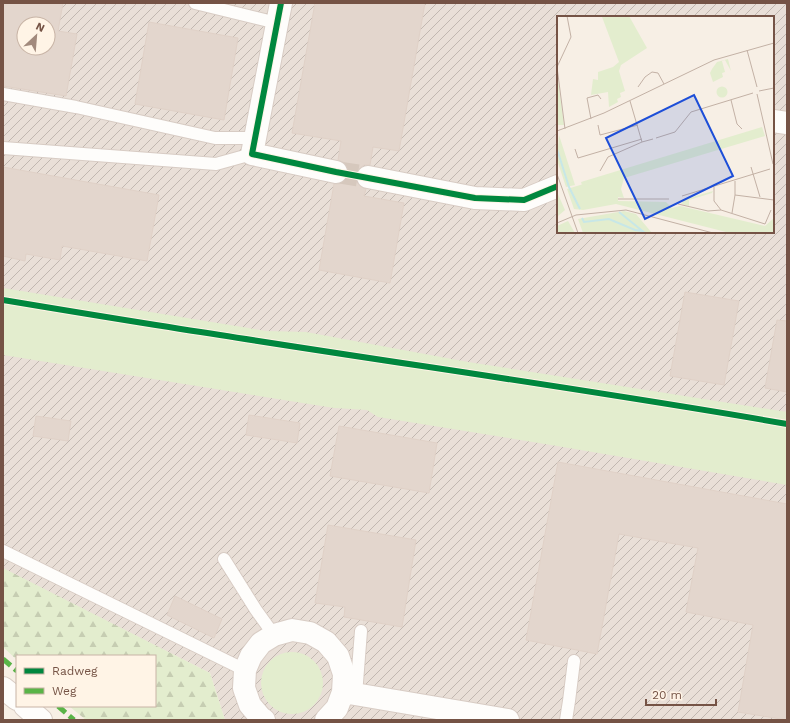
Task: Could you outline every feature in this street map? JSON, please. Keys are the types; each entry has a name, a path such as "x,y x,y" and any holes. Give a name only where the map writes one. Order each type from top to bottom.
{"street":[{"path":"279,13 254,146 336,172"},
{"path":"774,121 787,123"},
{"path":"368,178 475,198 524,200 557,186"},
{"path":"264,720 250,705 244,688 245,670 251,656 261,643 274,635 292,630 310,633 326,642 338,656 350,694"},
{"path":"3,688 16,698"},
{"path":"326,720 350,694"},
{"path":"350,694 508,720"},
{"path":"26,707 41,720"}],"lane":[{"path":"195,3 279,13"},
{"path":"3,94 76,107 254,146"},
{"path":"3,148 216,164 254,146"},
{"path":"3,551 245,670"},
{"path":"224,559 256,610 274,635"},
{"path":"350,694 361,631"},
{"path":"566,720 574,661"}],"shaded area":[{"path":"3,3 787,3 787,720 225,720 210,673 3,569"}],"green space":[{"path":"3,288 266,331 306,332 468,362 787,412 787,485 378,417 367,410 334,408 3,355"},
{"path":"3,568 210,673 225,720 86,720 70,707 156,707 156,655 16,655 16,659 3,647"},
{"path":"292,652 304,655 314,661 320,671 323,683 320,695 314,705 304,711 292,714 280,711 270,705 264,695 261,683 264,671 270,661 280,655"}],"building":[{"path":"3,3 63,3 58,31 77,34 66,96 3,86"},
{"path":"315,3 425,3 399,151 373,147 370,165 364,165 359,169 356,175 356,181 360,186 366,189 364,196 404,203 390,283 319,270 334,184 339,184 345,181 348,174 348,169 345,163 338,160 341,141 292,133"},
{"path":"149,22 238,38 224,120 135,104"},
{"path":"3,167 159,195 147,261 62,246 60,260 26,254 25,261 3,256"},
{"path":"685,292 739,301 724,385 670,376"},
{"path":"777,320 787,321 787,392 765,388"},
{"path":"249,415 300,423 297,443 246,435"},
{"path":"36,416 71,421 68,441 33,436"},
{"path":"339,426 437,443 429,493 330,476"},
{"path":"558,462 787,504 787,720 738,712 753,625 686,612 698,548 619,534 597,654 526,640"},
{"path":"328,525 416,540 402,627 344,617 345,607 315,603"},
{"path":"175,596 222,619 214,638 167,615"}],"tunnel":[{"path":"336,172 368,177"}],"marked path":[{"path":"3,659 16,670"},
{"path":"59,707 74,720"}],"cycle path":[{"path":"281,3 252,154 336,172 475,198 524,200 557,186"},
{"path":"3,300 165,327 646,400 787,424"}]}
